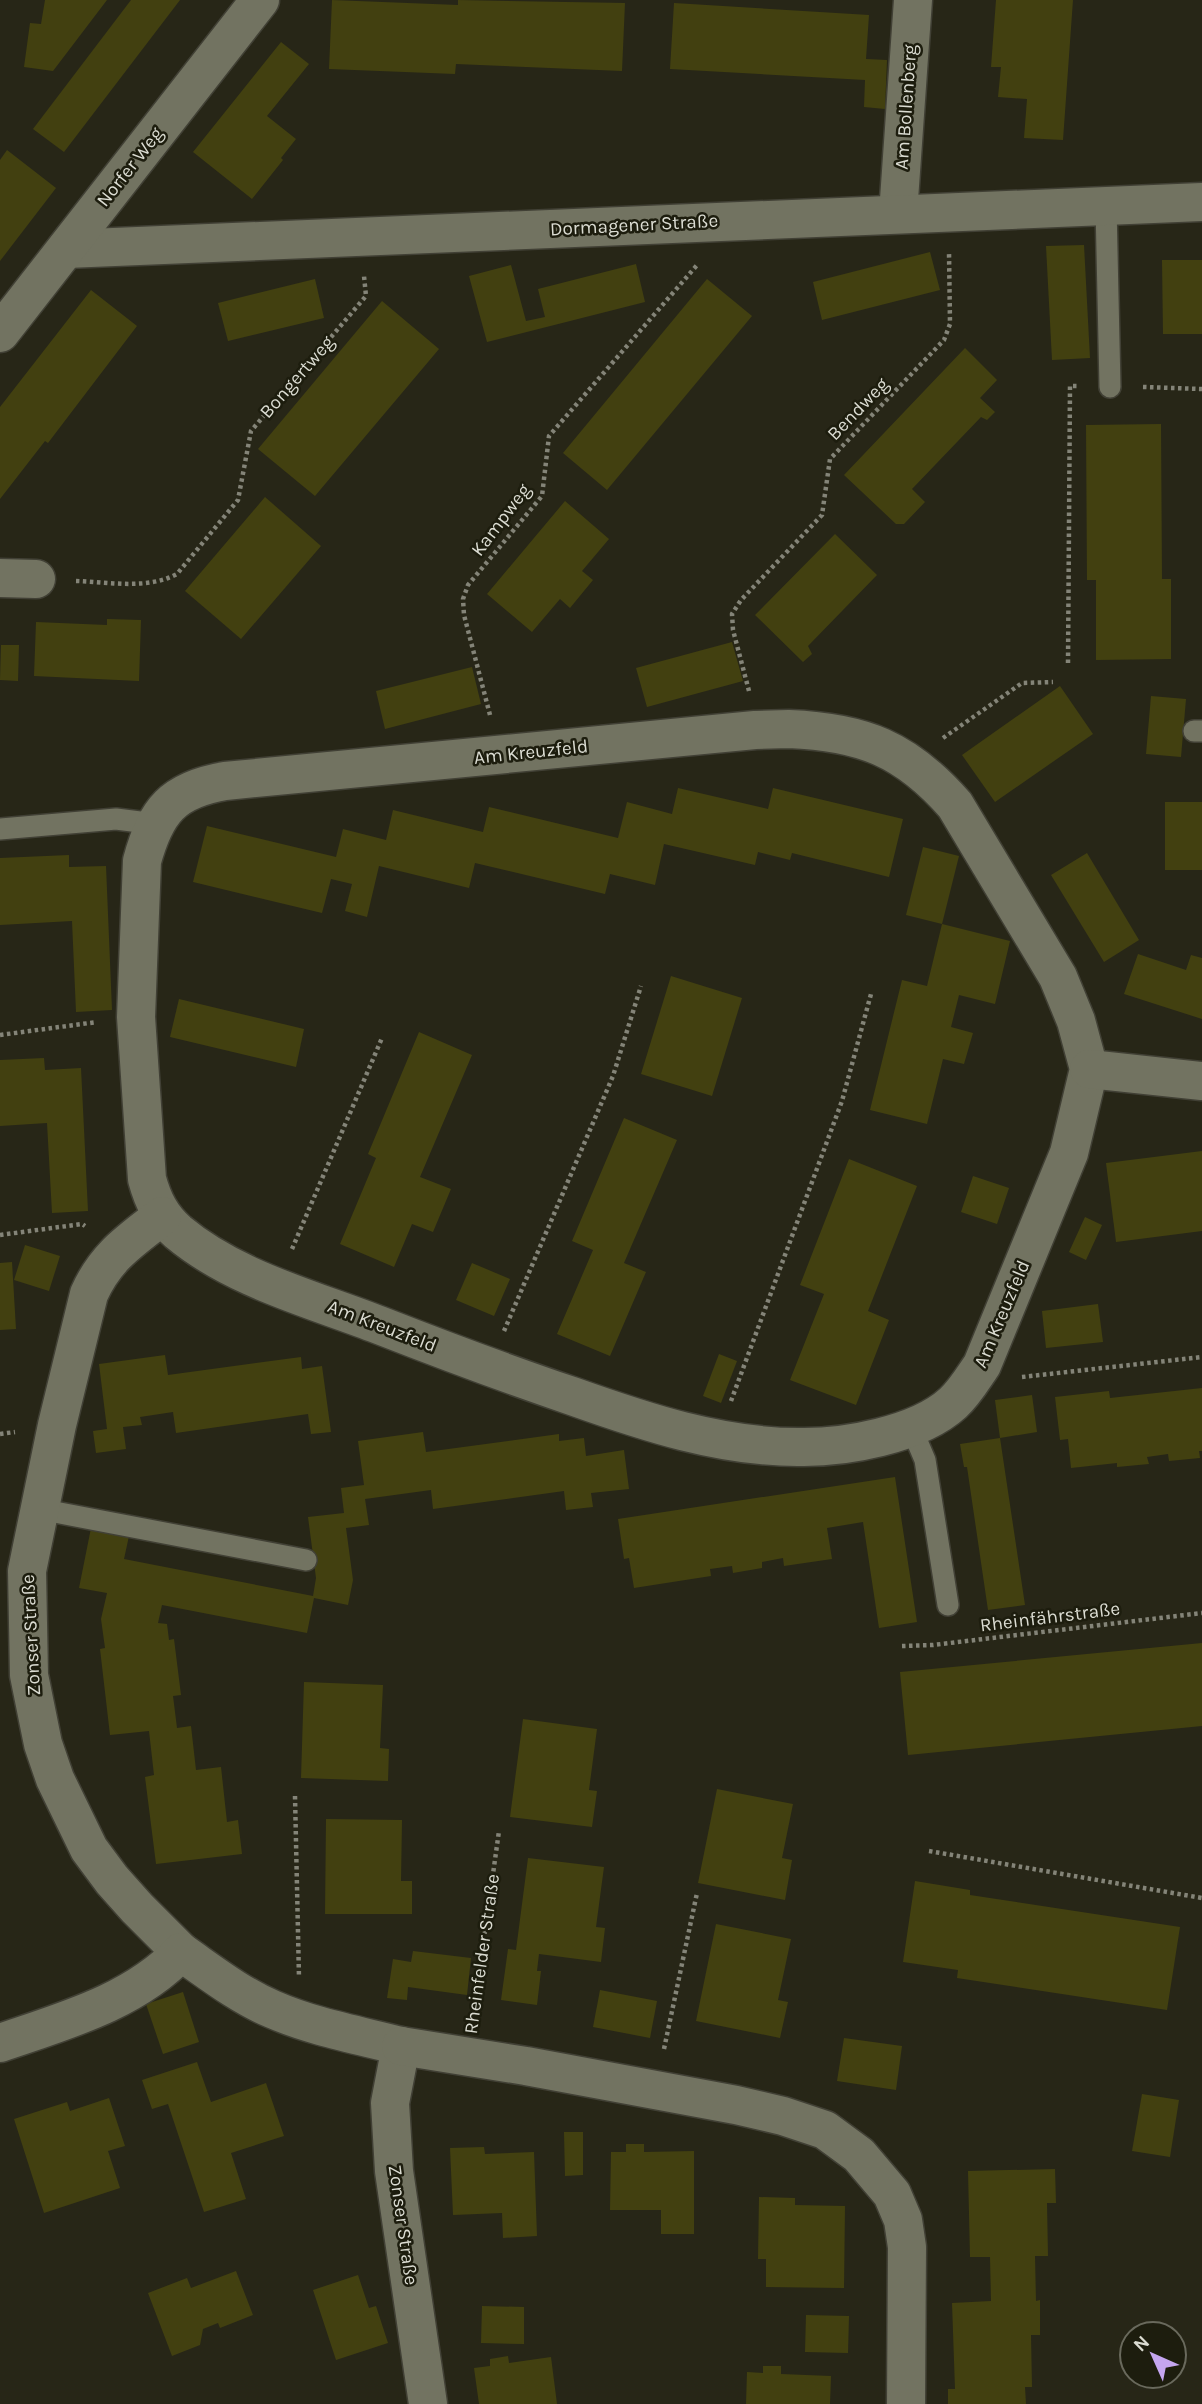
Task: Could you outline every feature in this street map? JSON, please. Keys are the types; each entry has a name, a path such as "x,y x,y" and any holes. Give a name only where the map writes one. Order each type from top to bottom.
{"street":[{"name":"Norfer Weg","path":"0,333 260,0"},
{"name":"Am Bollenberg","path":"898,214 913,0"},
{"name":"Dormagener Straße","path":"66,249 1202,202"},
{"name":"Am Kreuzfeld","path":"755,730 823,730 851,735 880,745 914,765 936,784 955,806 1058,977 1076,1021 1088,1069 1069,1153 982,1365 953,1403 931,1418 911,1427 830,1446 757,1445 646,1422 488,1367 276,1286 211,1255 162,1216 152,1198 147,1179 136,1017 142,861 156,824 178,797 190,789 207,784 755,730"},
{"path":"1088,1069 1202,1081"},
{"name":"Zonser Straße","path":"162,1216 121,1249 98,1275 89,1294 27,1571 29,1675 43,1744 55,1779 89,1849 111,1880 181,1952 269,2008 300,2020 401,2046 468,2056"},
{"path":"0,2043 65,2021 134,1991 165,1969 181,1952"},
{"name":"Zonser Straße","path":"401,2046 390,2103 394,2171 428,2404"},
{"name":"Rheinfelder Straße","path":"468,2056 783,2116 825,2130 859,2155 892,2194 903,2220 907,2247 906,2404"}],"lane":[{"path":"1106,206 1110,387"},
{"path":"0,830 116,819 156,824"},
{"path":"911,1427 925,1460 948,1605"},
{"path":"40,1509 306,1560"}],"path":[{"name":"Bendweg","path":"755,730 754,709 733,630 733,614 741,600 822,515 830,459 948,333 948,213"},
{"name":"Kampweg","path":"498,755 495,732 464,615 463,599 468,585 542,496 549,436 698,264 693,222"},
{"name":"Bongertweg","path":"18,579 150,584 177,574 238,500 251,431 366,296 361,237"},
{"path":"1068,663 1070,386 1202,389"},
{"path":"914,765 932,746 1022,682 1053,682"},
{"path":"488,1367 613,1076 641,986"},
{"path":"720,1439 726,1414 842,1101 871,994"},
{"path":"0,1035 136,1017"},
{"path":"276,1286 382,1038"},
{"path":"0,1235 82,1224 121,1249"},
{"path":"982,1365 1010,1378 1202,1357"},
{"name":"Rheinfährstraße","path":"902,1646 1202,1613"},
{"path":"295,1796 300,2020"},
{"name":"Rheinfelder Straße","path":"468,2056 499,1831"},
{"path":"929,1851 1202,1898"},
{"path":"655,2091 697,1893"}],"building":[{"path":"45,0 107,0 53,71 24,67 30,23 41,24"},
{"path":"131,0 180,0 64,152 33,129"},
{"path":"332,0 458,5 458,0 625,3 622,71 456,64 455,74 329,69"},
{"path":"996,0 1073,0 1063,140 1024,138 1027,99 998,97 1001,67 991,67"},
{"path":"674,3 869,15 866,59 887,60 885,109 864,107 865,80 670,69"},
{"path":"281,42 309,64 267,116 296,139 252,199 193,152"},
{"path":"7,150 56,188 0,261 0,160"},
{"path":"1084,245 1090,358 1052,360 1046,246"},
{"path":"930,252 940,290 822,320 813,282"},
{"path":"1162,260 1202,260 1202,334 1163,334"},
{"path":"636,264 645,302 487,342 469,276 511,265 526,321 545,317 538,289"},
{"path":"315,279 324,318 228,341 218,303"},
{"path":"707,279 752,316 607,490 563,453"},
{"path":"91,290 137,326 48,443 45,441 0,499 0,407"},
{"path":"382,301 439,349 315,496 258,449"},
{"path":"965,348 997,380 980,398 995,412 987,420 981,417 912,489 925,502 904,524 896,524 844,475"},
{"path":"1161,424 1162,579 1171,579 1171,659 1096,660 1096,580 1087,580 1086,425"},
{"path":"265,497 321,546 241,639 185,591"},
{"path":"565,501 609,539 582,571 593,580 570,608 560,599 532,632 487,594"},
{"path":"835,534 877,575 808,646 812,654 803,662 755,615"},
{"path":"107,619 141,620 139,681 34,676 36,622 107,625"},
{"path":"732,642 743,681 647,707 636,668"},
{"path":"1,645 19,645 18,681 0,680"},
{"path":"472,667 481,704 385,729 376,691"},
{"path":"1060,686 1093,734 995,802 962,755"},
{"path":"1151,696 1186,699 1181,757 1146,754"},
{"path":"678,788 768,809 773,788 903,819 889,877 792,853 790,860 758,852 755,865 664,844 655,885 610,874 605,894 475,863 469,888 379,866 367,917 345,911 352,884 331,879 322,913 193,882 207,826 336,857 343,829 386,840 393,810 483,832 489,807 618,838 627,802 672,814"},
{"path":"1165,802 1202,802 1202,870 1165,870"},
{"path":"923,847 959,856 942,924 906,915"},
{"path":"1087,853 1139,940 1104,962 1051,875"},
{"path":"69,855 69,867 106,866 112,1010 76,1012 72,921 0,925 0,858"},
{"path":"942,924 1010,941 995,1004 959,995 951,1027 973,1033 964,1064 943,1059 927,1124 870,1110 902,980 927,986"},
{"path":"1138,954 1186,970 1191,955 1202,958 1202,1019 1124,994"},
{"path":"671,976 742,998 712,1096 641,1074"},
{"path":"179,999 304,1029 296,1067 170,1037"},
{"path":"419,1032 472,1055 420,1177 451,1189 433,1232 412,1224 394,1267 340,1244 376,1158 368,1154"},
{"path":"44,1058 45,1070 81,1068 88,1211 52,1213 47,1123 0,1126 0,1060"},
{"path":"624,1118 677,1140 624,1263 646,1272 610,1356 557,1334 593,1250 572,1241"},
{"path":"1202,1151 1202,1231 1116,1242 1106,1163"},
{"path":"849,1159 917,1186 868,1311 889,1320 856,1405 790,1380 824,1294 800,1285"},
{"path":"973,1176 1009,1188 997,1224 961,1212"},
{"path":"1085,1217 1102,1225 1086,1260 1069,1252"},
{"path":"25,1245 60,1256 49,1291 14,1280"},
{"path":"12,1262 16,1329 0,1330 0,1263"},
{"path":"472,1263 510,1279 494,1316 456,1300"},
{"path":"1098,1304 1103,1342 1046,1348 1042,1311"},
{"path":"719,1354 737,1361 721,1403 703,1396"},
{"path":"165,1355 168,1375 301,1357 302,1369 322,1366 331,1432 311,1434 308,1414 176,1433 173,1412 140,1417 142,1425 123,1427 126,1449 96,1453 93,1431 107,1429 99,1364"},
{"path":"1202,1388 1200,1458 1169,1461 1168,1454 1147,1457 1149,1464 1117,1467 1117,1463 1071,1468 1068,1439 1060,1440 1055,1397 1109,1391 1110,1398"},
{"path":"1032,1395 1037,1432 1000,1438 995,1400"},
{"path":"423,1432 426,1452 559,1434 559,1441 584,1438 586,1456 624,1450 629,1489 591,1493 593,1507 566,1510 564,1491 433,1509 431,1490 365,1499 369,1525 346,1528 353,1580 348,1605 314,1598 307,1633 162,1605 158,1623 167,1624 169,1640 174,1639 181,1695 173,1696 177,1728 191,1726 196,1770 221,1767 227,1822 238,1820 242,1854 156,1864 145,1777 154,1775 149,1731 110,1735 100,1649 105,1648 101,1619 107,1593 79,1588 91,1528 129,1536 124,1559 313,1596 316,1578 308,1517 344,1513 341,1488 364,1485 358,1441"},
{"path":"1000,1438 1025,1605 988,1610 967,1467 964,1467 960,1444"},
{"path":"895,1477 917,1622 879,1628 863,1522 827,1528 832,1559 784,1566 783,1558 762,1562 762,1568 733,1573 732,1566 710,1569 711,1576 634,1588 629,1558 624,1559 618,1519"},
{"path":"1202,1643 1202,1726 908,1755 900,1672"},
{"path":"304,1682 383,1685 380,1748 389,1749 388,1781 301,1778"},
{"path":"523,1719 597,1729 589,1790 597,1791 592,1827 510,1817"},
{"path":"717,1789 793,1804 782,1858 792,1860 785,1900 698,1883"},
{"path":"326,1819 402,1820 401,1881 412,1881 412,1914 325,1914"},
{"path":"528,1858 604,1867 596,1927 605,1928 601,1962 539,1954 537,1971 541,1971 537,2005 501,2000 508,1949 516,1950"},
{"path":"915,1881 970,1890 970,1895 1180,1927 1167,2010 957,1978 958,1970 903,1962"},
{"path":"716,1924 791,1939 778,2000 788,2002 780,2038 696,2021"},
{"path":"413,1951 471,1958 467,1995 408,1987 407,2000 387,1998 393,1959 411,1962"},
{"path":"600,1990 657,2001 650,2038 593,2027"},
{"path":"183,1992 199,2042 163,2054 146,2004"},
{"path":"844,2038 902,2046 896,2090 837,2081"},
{"path":"197,2062 211,2102 266,2083 284,2136 231,2153 246,2199 204,2212 168,2104 152,2109 142,2080"},
{"path":"1142,2094 1179,2100 1170,2157 1132,2151"},
{"path":"109,2098 125,2146 108,2151 120,2188 44,2213 14,2119 67,2102 70,2111"},
{"path":"564,2132 583,2132 583,2175 565,2176"},
{"path":"626,2144 644,2144 644,2152 694,2151 694,2234 661,2234 661,2210 610,2210 611,2152 626,2152"},
{"path":"484,2147 485,2154 534,2152 537,2236 503,2238 502,2213 453,2215 450,2148"},
{"path":"1055,2169 1056,2203 1047,2203 1048,2256 1035,2256 1036,2301 1040,2300 1040,2335 1031,2335 1032,2387 1025,2387 1026,2404 948,2404 948,2389 955,2389 952,2303 991,2301 990,2257 970,2257 968,2171"},
{"path":"759,2197 795,2198 795,2205 845,2206 844,2288 766,2287 766,2259 758,2259"},
{"path":"236,2271 253,2315 220,2328 218,2323 203,2329 200,2345 172,2356 148,2293 187,2278 191,2288"},
{"path":"358,2275 369,2308 376,2306 388,2343 336,2360 313,2290"},
{"path":"482,2306 524,2307 524,2344 481,2343"},
{"path":"806,2315 849,2316 848,2353 805,2352"},
{"path":"508,2356 509,2363 551,2357 557,2404 479,2404 474,2368 490,2366 490,2359"},
{"path":"763,2366 781,2366 781,2374 831,2376 830,2404 746,2404 747,2372 763,2373"}]}
